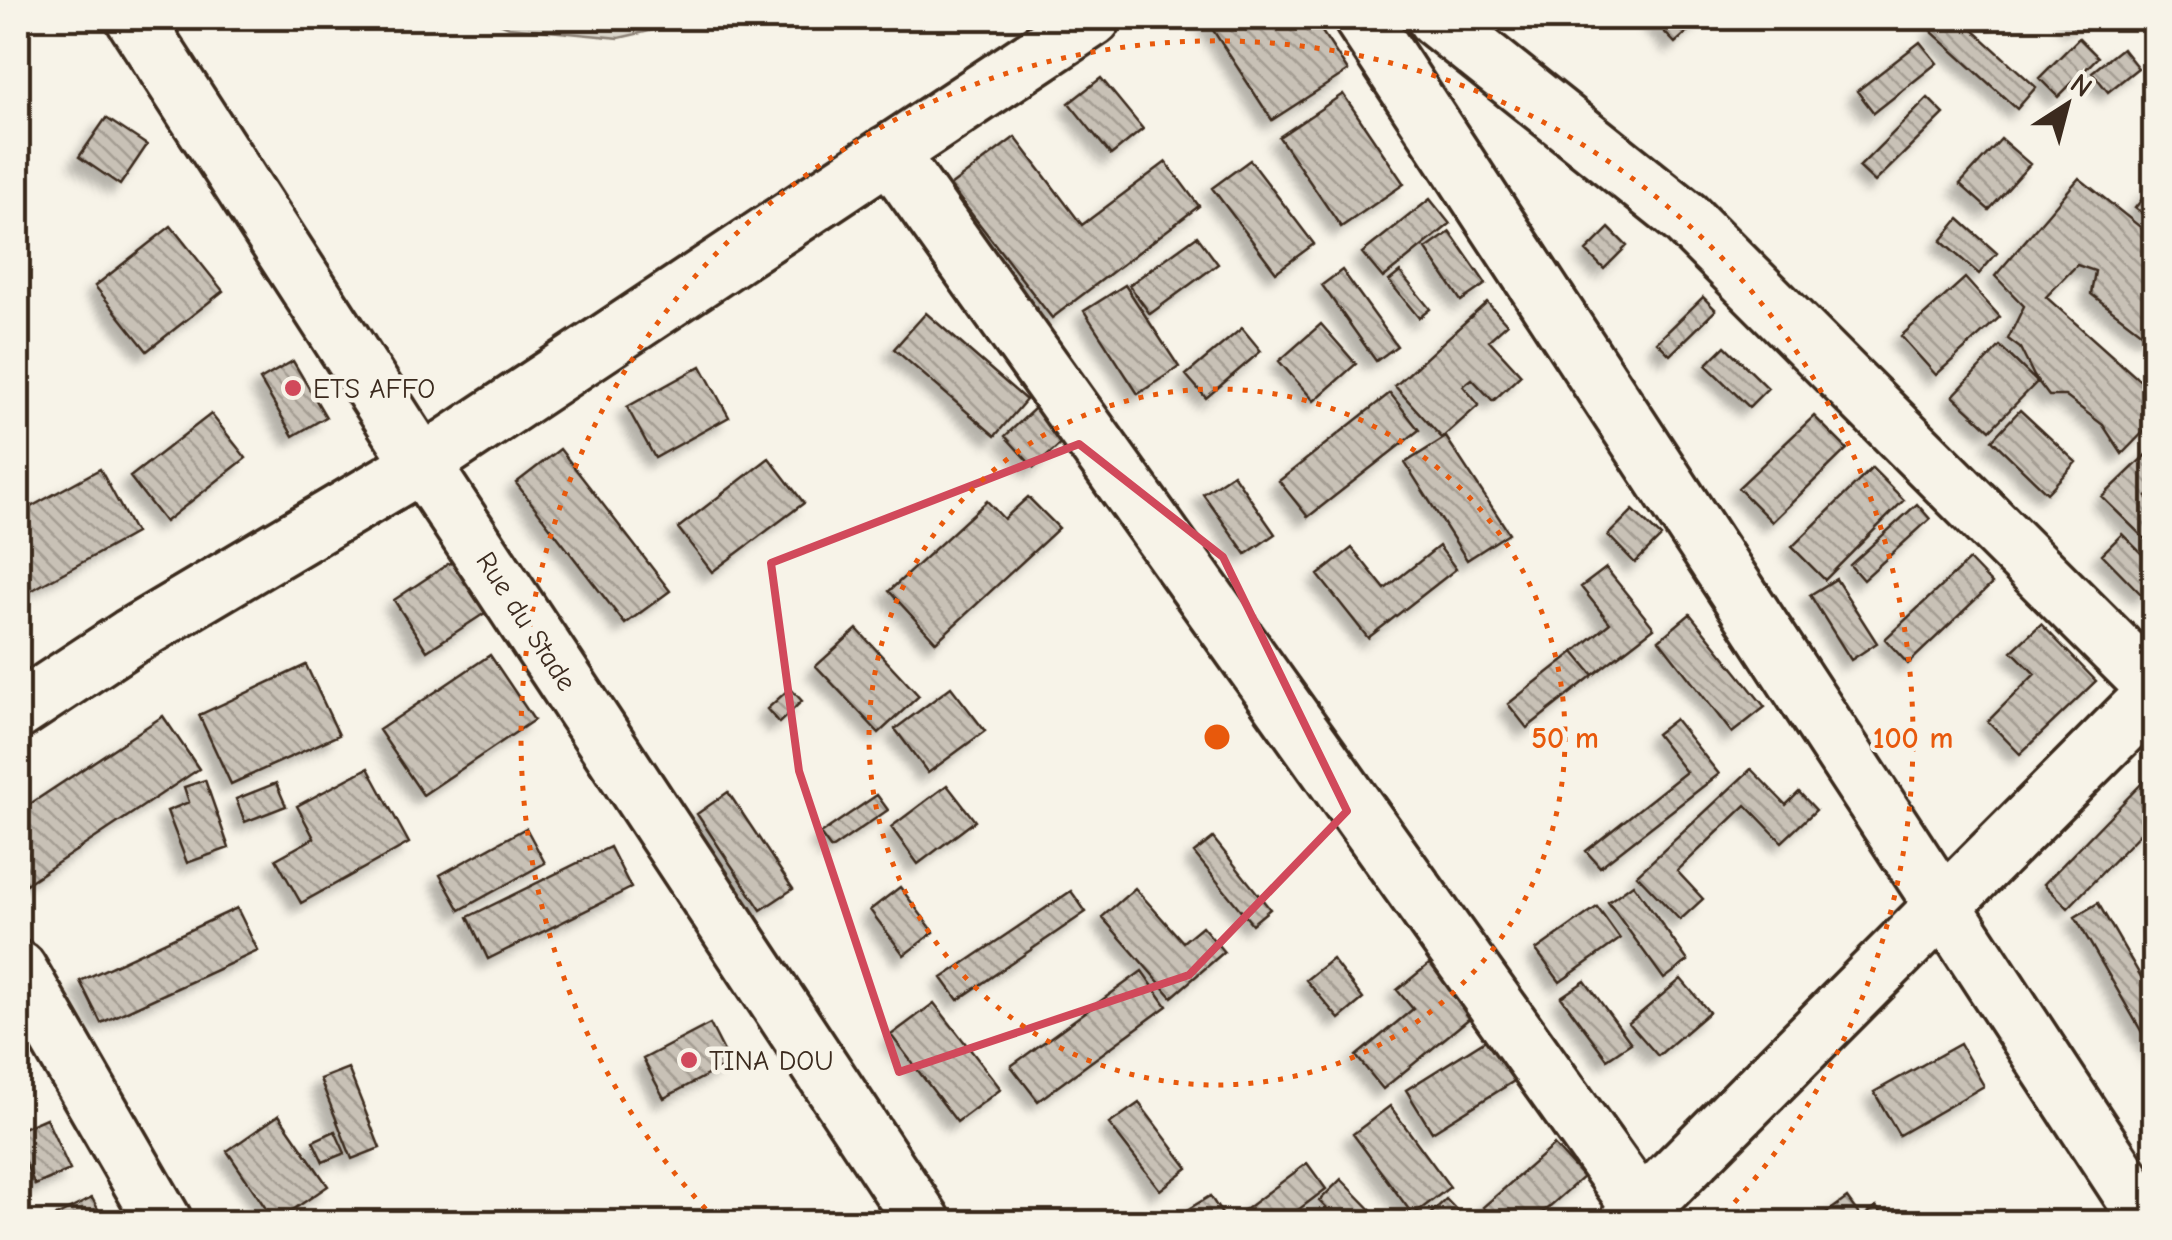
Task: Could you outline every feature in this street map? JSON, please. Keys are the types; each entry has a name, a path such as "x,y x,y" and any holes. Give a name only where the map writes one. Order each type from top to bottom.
{"street":[{"name":"Rue du Stade","path":"134,18 422,464 924,1222"},
{"path":"18,711 130,637 422,464 1093,18"},
{"path":"1362,18 2150,1222"},
{"path":"889,153 1640,1218 2154,690 1685,218 1435,18"},
{"path":"18,968 164,1222"}],"highlighted area":[{"path":"1079,444 1223,557 1347,811 1189,975 899,1072 799,771 771,563"}],"shaded area":[{"path":"488,18 706,18 619,38 509,27"}],"building":[{"path":"1205,18 1313,18 1348,71 1272,120"},
{"path":"1651,18 1703,18 1675,43"},
{"path":"1945,18 1960,18 2036,87 2017,109 1932,32"},
{"path":"2067,18 2090,18 2073,26"},
{"path":"2079,38 2098,57 2058,97 2039,78"},
{"path":"1920,42 1937,63 1874,113 1857,91"},
{"path":"2122,48 2138,68 2108,92 2092,72"},
{"path":"1101,78 1143,129 1111,155 1069,103"},
{"path":"1343,94 1404,184 1341,227 1279,137"},
{"path":"1928,98 1944,114 1875,182 1859,167"},
{"path":"106,118 147,145 120,185 79,157"},
{"path":"1015,137 1082,225 1166,162 1199,206 1052,318 950,186"},
{"path":"2001,139 2030,164 1989,210 1960,184"},
{"path":"1250,160 1314,244 1276,272 1212,188"},
{"path":"2079,178 2154,238 2154,333 2142,333 2091,294 2095,271 2077,265 2046,297 2154,393 2154,421 2122,454 2103,425 2065,396 2049,396 2034,376 2020,348 2008,339 2024,306 1995,276"},
{"path":"2154,188 2154,223 2135,208"},
{"path":"1430,199 1450,224 1383,278 1362,253"},
{"path":"1959,219 1997,253 1979,274 1941,241"},
{"path":"171,226 223,291 147,351 95,286"},
{"path":"1609,228 1627,246 1604,269 1586,251"},
{"path":"1450,232 1486,284 1461,301 1426,249"},
{"path":"1197,236 1218,264 1150,314 1129,285"},
{"path":"1342,270 1397,346 1376,361 1322,285"},
{"path":"1400,272 1430,309 1419,318 1389,281"},
{"path":"1965,278 2000,317 1936,375 1901,336"},
{"path":"1125,285 1179,367 1138,394 1084,311"},
{"path":"1703,297 1716,310 1670,355 1657,342"},
{"path":"1487,302 1507,324 1489,340 1521,375 1493,401 1472,379 1463,386 1479,405 1442,438 1395,386"},
{"path":"926,313 1026,400 995,436 894,349"},
{"path":"1321,324 1356,364 1314,401 1279,361"},
{"path":"1242,328 1261,351 1206,398 1186,375"},
{"path":"1725,346 1768,388 1749,407 1706,365"},
{"path":"2000,346 2037,382 1990,430 1953,396"},
{"path":"293,361 326,417 293,436 260,380"},
{"path":"701,366 729,417 655,458 627,407"},
{"path":"1390,393 1419,430 1308,517 1279,481"},
{"path":"1035,408 1064,441 1034,468 1005,436"},
{"path":"2020,410 2076,462 2047,493 1992,440"},
{"path":"211,414 246,458 165,522 130,477"},
{"path":"1814,416 1847,449 1772,522 1738,488"},
{"path":"1446,437 1509,533 1467,560 1405,463"},
{"path":"2154,447 2154,490 2147,497 2154,504 2154,548 2102,497"},
{"path":"560,449 670,591 625,624 516,483"},
{"path":"769,458 804,503 712,572 678,528"},
{"path":"1872,468 1904,500 1825,580 1792,547"},
{"path":"100,469 135,533 18,598 18,514"},
{"path":"1233,474 1275,534 1246,554 1203,494"},
{"path":"1028,497 1059,528 936,642 889,591 987,501 1004,519"},
{"path":"1917,504 1930,519 1863,580 1850,565"},
{"path":"1633,510 1661,537 1635,563 1608,535"},
{"path":"2122,534 2154,566 2154,583 2142,595 2102,554"},
{"path":"1439,546 1456,569 1368,638 1318,575 1352,548 1385,589"},
{"path":"454,560 488,611 427,651 394,600"},
{"path":"1969,560 1992,584 1908,664 1885,639"},
{"path":"1606,568 1654,628 1593,675 1574,652 1610,623 1581,587"},
{"path":"1836,579 1877,643 1851,660 1810,595"},
{"path":"1690,614 1765,707 1732,733 1659,640"},
{"path":"2041,624 2096,681 2020,754 1988,721 2035,674 2012,651"},
{"path":"857,629 919,696 879,733 816,666"},
{"path":"1574,652 1593,675 1527,728 1508,704"},
{"path":"490,655 534,720 423,795 379,730"},
{"path":"306,665 339,735 231,784 199,715"},
{"path":"951,687 985,731 928,773 895,729"},
{"path":"790,688 802,701 779,723 767,709"},
{"path":"163,716 199,769 26,884 18,870 18,812"},
{"path":"1675,719 1719,774 1600,867 1586,851 1686,772 1656,734"},
{"path":"368,768 409,843 301,903 276,859 314,838 297,806"},
{"path":"1751,769 1786,805 1799,792 1816,810 1782,842 1746,805 1677,871 1703,899 1680,920 1637,875"},
{"path":"205,780 229,848 187,863 167,811 189,802 184,787"},
{"path":"2145,780 2154,790 2154,819 2068,908 2044,884"},
{"path":"276,783 286,806 245,822 236,799"},
{"path":"947,785 975,821 918,864 891,827"},
{"path":"728,792 793,889 761,910 697,814"},
{"path":"877,795 888,810 831,849 820,834"},
{"path":"526,828 545,863 460,910 440,875"},
{"path":"1213,838 1270,909 1252,924 1194,853"},
{"path":"610,847 631,888 488,959 468,917"},
{"path":"1633,884 1688,961 1664,979 1608,902"},
{"path":"900,887 934,932 904,955 870,910"},
{"path":"1135,888 1183,942 1202,926 1224,952 1172,997 1102,917"},
{"path":"1071,891 1086,912 958,1000 942,978"},
{"path":"2098,903 2154,999 2154,1053 2075,917"},
{"path":"1597,907 1620,939 1560,982 1536,950"},
{"path":"237,908 258,951 101,1023 80,981"},
{"path":"1332,959 1363,999 1339,1019 1306,980"},
{"path":"1434,960 1477,1012 1383,1089 1356,1056 1413,1009 1397,990"},
{"path":"1142,971 1167,1006 1038,1101 1011,1066"},
{"path":"1681,979 1709,1012 1658,1056 1629,1023"},
{"path":"1585,981 1631,1043 1607,1059 1561,997"},
{"path":"934,1003 1001,1089 957,1122 891,1035"},
{"path":"710,1024 730,1063 664,1098 643,1059"},
{"path":"1492,1036 1519,1078 1432,1132 1406,1090"},
{"path":"1960,1044 1984,1086 1899,1135 1874,1092"},
{"path":"348,1068 380,1148 352,1159 320,1079"},
{"path":"1139,1103 1188,1168 1160,1190 1109,1124"},
{"path":"1390,1106 1450,1187 1413,1215 1353,1134"},
{"path":"279,1115 328,1186 275,1222 227,1151"},
{"path":"46,1118 70,1170 35,1185 18,1146 18,1130"},
{"path":"335,1131 345,1153 323,1162 313,1141"},
{"path":"1554,1145 1583,1177 1532,1222 1497,1222 1483,1207"},
{"path":"1307,1163 1326,1189 1282,1222 1250,1222 1242,1212"},
{"path":"1341,1179 1383,1222 1340,1222 1319,1201"},
{"path":"1210,1196 1224,1217 1215,1222 1167,1222"},
{"path":"92,1198 105,1222 44,1222"},
{"path":"1847,1198 1860,1216 1850,1222 1814,1222"},
{"path":"1446,1199 1468,1222 1422,1222"},
{"path":"1876,1207 1889,1222 1856,1222"},
{"path":"859,1210 867,1222 841,1222 841,1221"}],"place":[{"name":"ETS AFFO","path":"293,388"},
{"name":"TINA DOU","path":"689,1060"}]}
